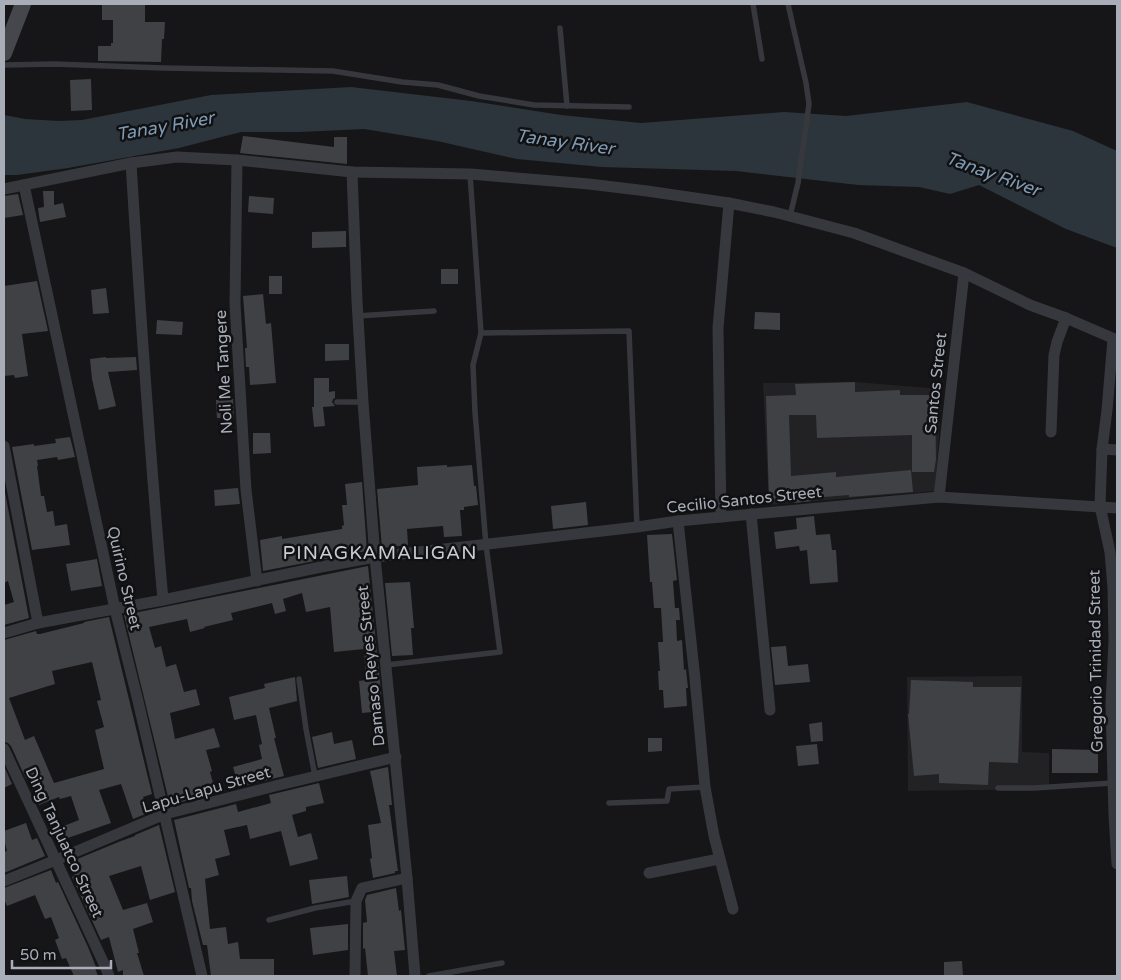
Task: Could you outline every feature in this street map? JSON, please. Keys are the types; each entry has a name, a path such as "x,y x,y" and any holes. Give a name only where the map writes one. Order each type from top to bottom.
{"main road":[{"path":"4,53 23,4"}],"street":[{"path":"4,189 131,163 177,157 237,160 352,172 470,174 589,184 729,203 790,216 854,233 964,273 1030,305 1066,318 1115,340"},
{"name":"Noli Me Tangere","path":"237,160 236,304 246,490 257,581"},
{"path":"131,163 141,338 164,600"},
{"name":"Damaso Reyes Street","path":"352,172 363,402 375,557 396,757 415,976"},
{"name":"Quirino Street","path":"24,185 115,609 202,976"},
{"path":"721,517 718,328 729,203"},
{"name":"Santos Street","path":"939,497 964,273"},
{"path":"1051,432 1054,355 1066,318"},
{"name":"Gregorio Trinidad Street","path":"1115,340 1102,449 1100,506 1110,552 1115,588 1113,783 1117,864"},
{"path":"4,446 38,623"},
{"path":"1102,449 1117,450"},
{"name":"Cecilio Santos Street","path":"4,633 38,623 164,600 322,566 375,557 678,521 939,497 1117,508"},
{"path":"750,514 770,710"},
{"path":"678,521 706,787 719,859 733,910"},
{"name":"Ding Tanjuatco Street","path":"4,749 109,976"},
{"name":"Lapu-Lapu Street","path":"4,881 165,814 396,757"},
{"path":"649,873 719,859"},
{"path":"355,976 356,901 362,888 407,878"}],"lane":[{"path":"753,4 762,59"},
{"path":"788,4 809,104 798,183 790,216"},
{"path":"560,28 567,106"},
{"path":"4,65 54,64 333,71 402,82 438,85 479,96 525,104 629,107"},
{"path":"386,665 500,652 486,545 475,412 473,365 480,332 470,174"},
{"path":"358,316 434,311"},
{"path":"480,332 629,331 637,527"},
{"path":"337,402 363,402"},
{"path":"299,679 315,776"},
{"path":"998,788 1034,788 1113,783"},
{"path":"610,803 667,801 669,788 706,787"},
{"path":"269,920 316,908 356,901"},
{"path":"429,976 502,963"}],"shaded area":[{"path":"855,382 942,389 935,491 769,505 763,383"},
{"path":"1022,676 1022,752 1049,753 1049,789 908,791 907,677"}],"water":[{"name":"Tanay River","path":"351,87 471,101 561,115 641,123 784,112 846,116 967,102 1073,131 1117,151 1117,248 1066,229 979,185 950,194 919,187 858,185 736,171 602,167 517,159 437,141 364,129 241,132 179,148 68,168 4,175 4,115 25,119 82,120 211,95"}],"building":[{"path":"102,4 145,4 145,22 165,22 161,62 98,61 98,46 111,46 111,43 113,43 113,20 102,20"},
{"path":"91,79 92,110 71,111 70,80"},
{"path":"243,136 334,147 334,137 347,137 347,164 240,153"},
{"path":"43,191 54,191 54,205 63,203 66,217 40,222 38,208 44,207"},
{"path":"18,194 23,215 4,218 4,196"},
{"path":"249,196 274,198 273,214 248,212"},
{"path":"346,231 346,247 312,248 312,232"},
{"path":"441,269 458,269 458,284 441,284"},
{"path":"269,276 282,276 282,294 269,294"},
{"path":"37,281 48,331 22,334 28,376 15,378 14,375 4,376 4,286"},
{"path":"106,288 109,313 93,314 91,290"},
{"path":"263,294 266,324 271,323 276,383 250,385 249,367 246,367 245,348 247,348 243,296"},
{"path":"755,312 780,313 780,330 754,329"},
{"path":"157,320 183,322 182,335 156,334"},
{"path":"325,344 349,344 349,360 325,361"},
{"path":"136,357 137,370 108,372 116,406 99,410 92,379 90,359"},
{"path":"314,378 329,378 329,392 335,391 335,398 332,402 335,406 323,407 325,426 314,427 312,407 314,407"},
{"path":"855,382 855,392 900,390 900,395 935,395 936,459 934,472 912,472 912,435 817,438 816,415 789,415 791,476 836,472 836,477 911,470 913,492 812,498 812,501 794,503 794,499 769,500 766,396 796,395 795,384"},
{"path":"233,399 234,418 217,418 216,400"},
{"path":"253,433 270,433 271,453 253,454"},
{"path":"70,437 75,457 58,460 57,457 37,460 37,466 41,496 44,496 47,512 53,511 55,526 67,524 70,545 32,550 12,447 56,443 55,439"},
{"path":"447,465 447,467 472,465 478,505 464,507 464,510 460,510 462,536 444,537 443,526 407,529 408,545 382,548 377,489 418,485 417,467"},
{"path":"362,482 367,551 263,571 260,540 282,536 282,539 342,529 344,525 342,505 347,505 345,484"},
{"path":"4,487 29,618 4,625 4,605 14,602 8,581 4,583"},
{"path":"238,488 240,504 215,506 214,490"},
{"path":"586,502 588,525 553,529 551,506"},
{"path":"814,516 816,535 830,534 832,550 836,550 838,582 810,584 807,550 800,551 799,546 776,549 774,532 797,529 796,518"},
{"path":"672,534 677,580 673,581 675,608 679,608 680,620 676,620 677,641 682,640 684,670 686,669 688,688 686,688 687,706 664,708 663,690 659,690 658,671 660,671 658,642 663,642 661,608 654,608 647,535"},
{"path":"97,559 102,586 71,591 66,564"},
{"path":"368,566 383,711 362,713 359,681 366,680 364,649 334,652 330,607 306,612 302,593 283,599 286,611 275,614 272,603 231,613 233,620 190,632 187,619 149,627 155,648 161,646 166,667 176,664 184,692 196,689 200,705 170,713 175,739 214,728 220,747 206,750 216,793 170,805 124,615"},
{"path":"410,582 414,628 411,628 413,655 392,656 385,583"},
{"path":"109,617 152,794 143,797 148,813 133,819 121,784 99,790 111,823 56,842 51,831 79,820 71,796 60,799 59,797 39,805 28,778 26,779 11,746 4,742 4,640 36,631 37,634 40,634","holes":["92,662 101,700 97,701 104,727 95,730 104,769 54,783 34,736 25,740 9,698 55,684 52,671"]},
{"path":"786,646 788,666 808,664 810,682 775,685 771,647"},
{"path":"295,677 297,701 269,708 276,738 274,738 284,776 239,787 233,767 262,759 259,745 262,744 256,715 234,720 229,697 265,688 264,684"},
{"path":"911,680 973,682 973,687 1021,687 1018,763 989,762 988,785 939,783 939,774 914,776 908,714"},
{"path":"822,722 823,741 811,742 809,724"},
{"path":"332,732 334,744 352,740 356,759 318,768 312,737"},
{"path":"648,738 662,738 662,751 648,752"},
{"path":"817,744 819,764 798,766 796,746"},
{"path":"1052,749 1098,750 1098,773 1052,773"},
{"path":"4,766 12,784 4,788"},
{"path":"388,767 392,805 389,805 398,871 373,878 368,825 381,823 370,771"},
{"path":"319,783 324,803 306,807 306,811 292,815 298,837 311,833 318,859 290,866 281,831 250,839 247,825 224,830 230,855 215,859 219,875 205,879 210,929 226,927 228,944 238,942 240,959 274,959 274,976 211,976 207,945 203,945 174,820 236,804 238,812 271,803 269,795"},
{"path":"26,823 32,840 37,838 45,856 4,873 4,852 7,851 4,831"},
{"path":"159,825 175,892 150,900 141,866 109,876 123,910 147,903 153,922 133,929 139,953 137,953 144,976 123,976 123,970 118,972 109,937 101,940 72,877 75,875 70,862"},
{"path":"51,870 88,947 98,976 74,976 66,958 62,959 55,940 59,938 51,917 45,919 35,895 7,906 4,899 4,888"},
{"path":"347,876 349,897 312,904 309,880"},
{"path":"396,888 399,911 401,910 405,950 394,951 397,976 368,976 365,948 363,949 363,923 367,922 365,900 367,895"},
{"path":"348,924 348,950 313,955 310,928"},
{"path":"962,961 963,976 944,976 944,962"}],"district":[{"name":"PINAGKAMALIGAN","path":"380,552"}]}
